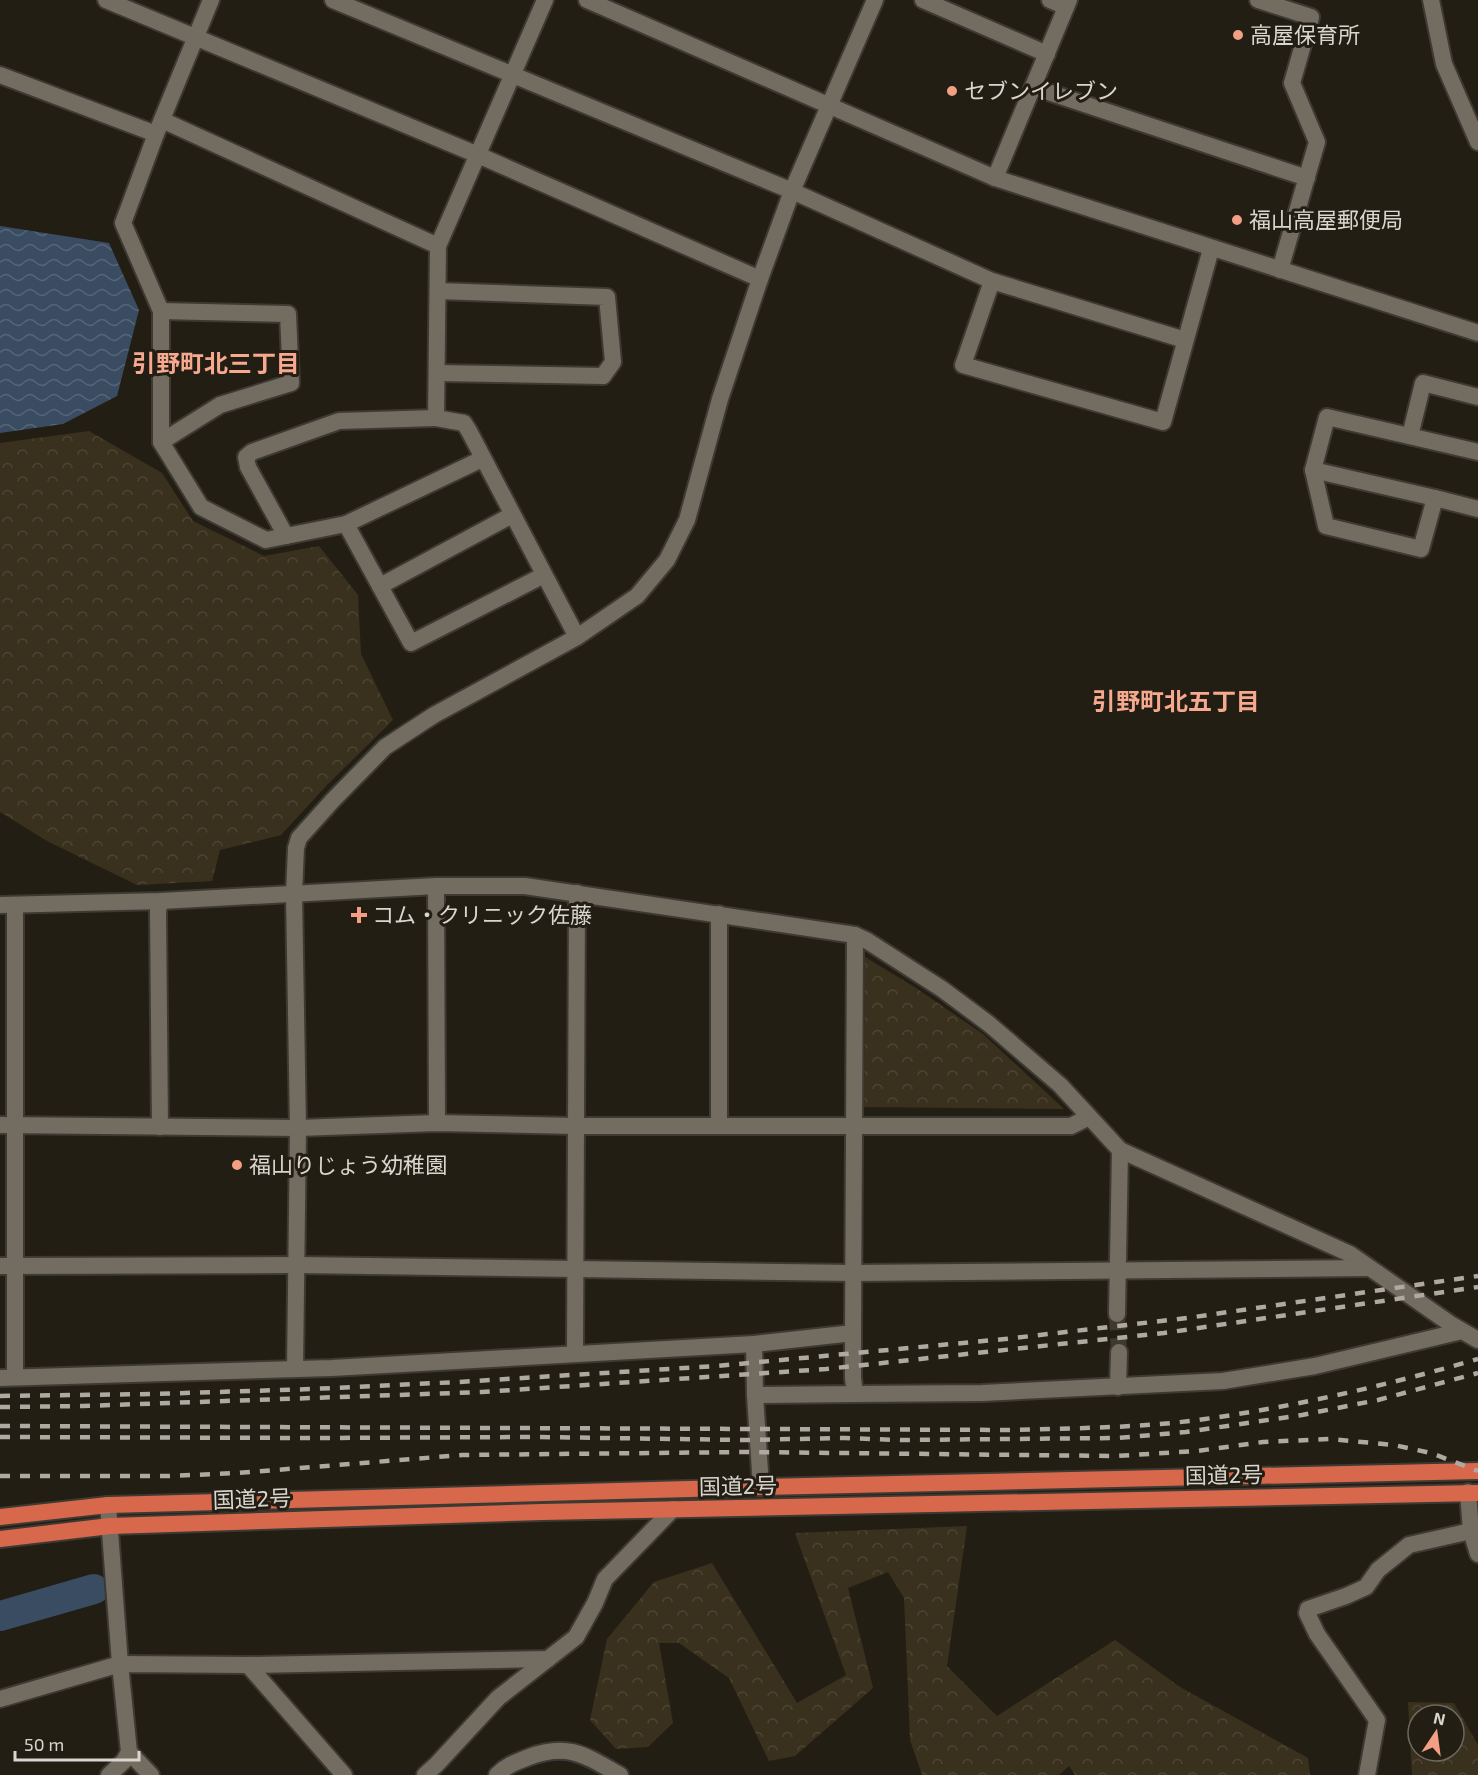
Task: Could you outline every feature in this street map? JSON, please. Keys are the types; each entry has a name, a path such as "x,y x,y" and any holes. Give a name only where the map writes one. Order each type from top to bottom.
{"highway":[{"name":"国道2号","path":"0,1517 108,1505 1478,1471"},
{"name":"国道2号","path":"0,1539 110,1526 673,1509 1473,1492"}],"street":[{"path":"106,0 478,155 760,279"},
{"path":"211,0 194,38 123,223 161,310 161,442 201,507 266,540 346,524 482,459"},
{"path":"333,0 792,191 992,281 1185,340"},
{"path":"436,418 438,246 545,0"},
{"path":"586,0 995,178 1478,333"},
{"path":"295,1369 298,1128 294,894 296,848 299,838 385,747 434,715 577,637 637,596 667,560 687,520 720,399 792,191 875,0"},
{"path":"923,0 1047,54"},
{"path":"995,178 1067,4 1050,0"},
{"path":"1258,0 1311,17 1292,83 1317,142 1280,270"},
{"path":"1431,0 1444,64 1478,142"},
{"path":"0,75 159,127 438,246"},
{"path":"1033,87 1307,178"},
{"path":"992,281 963,365 1163,422 1211,249"},
{"path":"437,373 603,376 613,362 607,297 438,291"},
{"path":"161,310 288,314 291,383 220,405 161,442"},
{"path":"1410,436 1423,383 1478,397"},
{"path":"1434,498 1421,549 1326,526 1313,470 1327,417 1478,452"},
{"path":"286,536 248,467 246,457 252,452 339,421 436,418 464,423 577,637"},
{"path":"1313,470 1478,509"},
{"path":"380,586 512,515"},
{"path":"346,524 411,643 544,574"},
{"path":"436,886 436,1123"},
{"path":"853,1333 754,1344 295,1369 8,1378 8,905 160,901 436,886 525,886 855,935 867,940 942,989 989,1024 1060,1085 1120,1150 1350,1254 1478,1340"},
{"path":"575,1354 577,893"},
{"path":"160,901 158,910 160,1127"},
{"path":"719,914 719,1126"},
{"path":"855,935 853,1273 855,1394"},
{"path":"8,1125 298,1128 436,1123 577,1126 1071,1126 1089,1117"},
{"path":"1117,1314 1120,1150"},
{"path":"8,1266 298,1265 853,1273 1370,1268"},
{"path":"755,1395 982,1393 1223,1381 1304,1368 1462,1331"},
{"path":"754,1344 761,1487"},
{"path":"1118,1387 1119,1352"},
{"path":"1473,1492 1471,1531 1478,1554"},
{"path":"108,1505 129,1752 124,1761 109,1775"},
{"path":"425,1775 498,1698 576,1637 605,1579 673,1509"},
{"path":"1367,1775 1377,1720 1317,1634 1307,1613 1308,1610 1366,1587 1378,1570 1409,1545 1471,1531"},
{"path":"0,1699 120,1664 248,1665 548,1659"},
{"path":"248,1665 344,1775"},
{"path":"497,1775 507,1765 559,1749 582,1754 620,1775"},
{"path":"129,1752 151,1775"}],"green space":[{"path":"89,431 162,473 193,521 264,556 319,546 358,595 361,654 393,720 328,784 281,835 220,850 212,881 137,885 47,841 0,812 0,443"},
{"path":"865,957 916,988 983,1034 1064,1109 864,1107"},
{"path":"967,1526 947,1666 997,1716 1115,1640 1180,1687 1308,1758 1310,1775 1075,1775 1069,1766 1059,1775 922,1775 910,1740 904,1598 888,1572 848,1588 873,1688 795,1756 769,1761 729,1678 679,1643 659,1643 673,1723 648,1747 616,1749 590,1720 607,1639 654,1582 712,1563 797,1703 846,1675 795,1533"},
{"path":"1408,1702 1454,1703 1408,1703"},
{"path":"1466,1724 1478,1745 1478,1775 1412,1775 1411,1763 1466,1763"}],"water":[{"path":"0,226 109,243 139,310 117,396 63,424 0,433"}],"waterway":[{"path":"0,1616 94,1589"}],"tunnel":[{"path":"1117,1314 1119,1352"}],"railway":[{"path":"0,1396 312,1389 717,1366 1005,1339 1187,1318 1478,1276"},
{"path":"0,1407 482,1392 826,1369 1164,1333 1478,1287"},
{"path":"0,1426 1013,1430 1109,1427 1181,1422 1274,1408 1377,1386 1478,1359"},
{"path":"0,1437 537,1437 745,1440 1118,1438 1186,1432 1302,1415 1378,1400 1478,1373"},
{"path":"0,1476 168,1476 238,1473 462,1455 747,1452 1116,1456 1197,1451 1263,1442 1330,1439 1394,1445 1431,1453 1478,1471"}],"place":[{"name":"高屋保育所","path":"1238,35"},
{"name":"セブンイレブン","path":"952,91"},
{"name":"福山高屋郵便局","path":"1237,220"},
{"name":"コム・クリニック佐藤","path":"359,915"},
{"name":"福山りじょう幼稚園","path":"237,1165"}],"district":[{"name":"引野町北三丁目","path":"216,364"},
{"name":"引野町北五丁目","path":"1176,702"}]}
